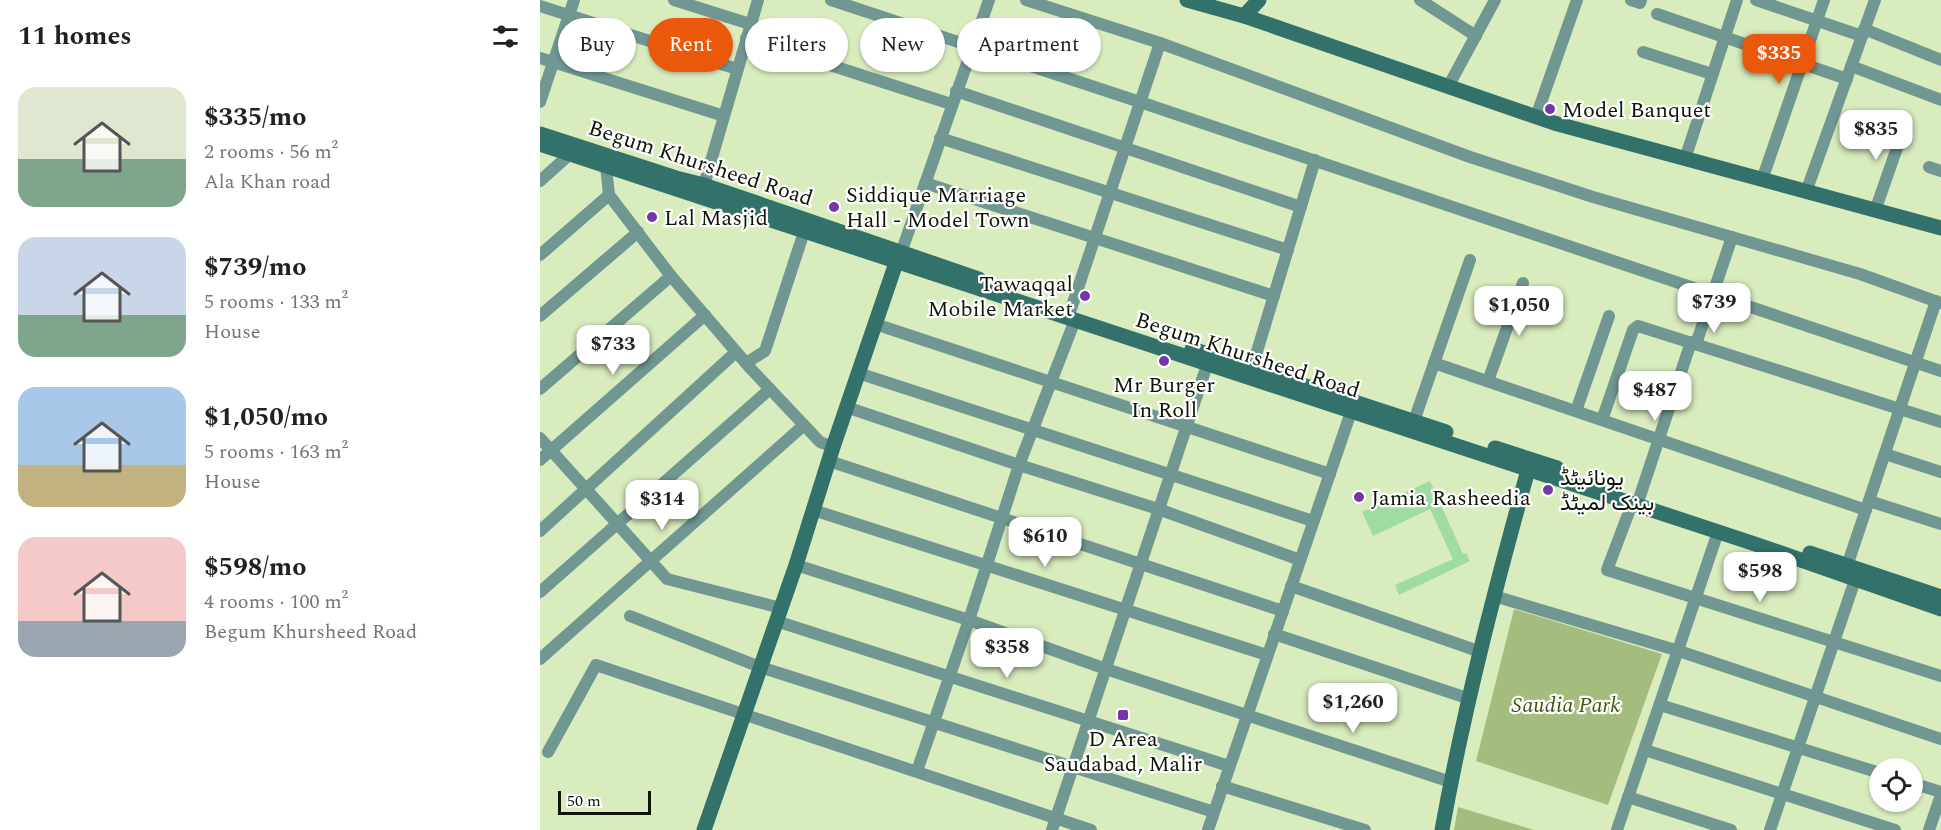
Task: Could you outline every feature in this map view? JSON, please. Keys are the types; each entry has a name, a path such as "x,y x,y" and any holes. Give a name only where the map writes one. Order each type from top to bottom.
{"main road":[{"path":"1187,0 1244,16 1536,117 1941,228"},
{"path":"1244,16 1259,0"},
{"name":"Begum Khursheed Road","path":"540,134 704,185 899,258 1141,337 1252,368 1528,470 1636,500 1941,597"},
{"name":"Begum Khursheed Road","path":"540,144 804,232 899,258"},
{"path":"704,830 796,565 846,407 899,258"},
{"name":"Begum Khursheed Road","path":"1141,337 1207,364 1351,412 1369,412 1414,421 1636,500 1718,532 1941,609"},
{"path":"1442,830 1494,596 1528,470"}],"street":[{"path":"540,102 546,60 570,16 574,0"},
{"path":"674,0 745,22"},
{"path":"752,18 758,0"},
{"path":"831,0 957,41"},
{"path":"982,18 988,0"},
{"path":"1026,0 1160,43 1470,157 1593,197 1860,274 1938,302 1915,363 1847,566"},
{"path":"1420,0 1476,36"},
{"path":"1448,87 1496,0"},
{"path":"1536,117 1576,0"},
{"path":"1631,0 1640,3 1641,0"},
{"path":"1684,159 1737,0"},
{"path":"1755,0 1941,60"},
{"path":"1762,180 1824,0"},
{"path":"1806,192 1875,0"},
{"path":"540,6 737,69"},
{"path":"1657,14 1846,79"},
{"path":"704,185 745,41"},
{"path":"917,771 1020,465 1052,382 1095,238 1160,43"},
{"path":"1643,52 1712,74"},
{"path":"546,60 724,116"},
{"path":"1851,66 1941,100"},
{"path":"848,71 951,104"},
{"path":"899,258 963,72"},
{"path":"1050,72 1941,371"},
{"path":"956,90 1301,207"},
{"path":"1875,211 1906,122"},
{"path":"940,138 1288,250"},
{"path":"540,181 570,154"},
{"path":"1252,368 1315,160"},
{"path":"606,166 609,195 670,276 736,352 831,454 1002,518 1283,610"},
{"path":"1929,167 1941,171"},
{"path":"925,183 1274,296"},
{"path":"540,255 609,195"},
{"path":"540,316 638,232"},
{"path":"746,363 765,351 804,232"},
{"path":"1732,237 1713,295 1636,500 1606,570 1941,676"},
{"path":"1414,421 1470,260"},
{"path":"540,389 670,276"},
{"path":"1488,381 1523,283"},
{"path":"540,460 705,315"},
{"path":"1576,411 1609,316"},
{"path":"875,324 1330,474"},
{"path":"1602,420 1633,330 1641,326 1941,422"},
{"path":"540,531 736,352"},
{"path":"1434,363 1659,439 1868,505 1941,524"},
{"path":"1054,824 1207,364"},
{"path":"858,373 1313,521"},
{"path":"540,592 770,389"},
{"path":"846,407 1158,509 1300,560"},
{"path":"1208,830 1351,412"},
{"path":"540,659 804,425"},
{"path":"540,438 667,579 778,615 950,676 1229,766"},
{"path":"1885,454 1941,472"},
{"path":"813,510 1267,655"},
{"path":"1617,830 1718,532"},
{"path":"796,565 969,620 1106,669 1451,782"},
{"path":"1770,830 1855,580"},
{"path":"1291,586 1481,652"},
{"path":"1494,596 1678,651 1941,739"},
{"path":"630,616 760,667 1214,812"},
{"path":"1274,634 1470,699"},
{"path":"548,752 596,665 917,771 1054,824 1091,830"},
{"path":"1660,705 1869,770"},
{"path":"1645,750 1895,830"},
{"path":"1222,786 1365,830"},
{"path":"1923,787 1941,793 1934,825"},
{"path":"1629,797 1731,830"}],"green space":[{"name":"Saudia Park","path":"1514,609 1662,654 1608,805 1476,761"},
{"path":"1458,807 1534,830 1454,830"}],"building":[{"path":"1430,481 1463,554 1466,553 1470,561 1399,595 1395,585 1453,559 1430,509 1373,536 1362,512"}],"place":[{"name":"Model Banquet","path":"1550,109"},
{"name":"Siddique Marriage Hall - Model Town","path":"834,207"},
{"name":"Lal Masjid","path":"652,217"},
{"name":"Tawaqqal Mobile Market","path":"1085,296"},
{"name":"Mr Burger In Roll","path":"1164,361"},
{"name":"یونائیٹڈ بینک لمیٹڈ","path":"1548,490"},
{"name":"Jamia Rasheedia","path":"1359,497"},
{"name":"D Area Saudabad, Malir","path":"1123,715"}]}
